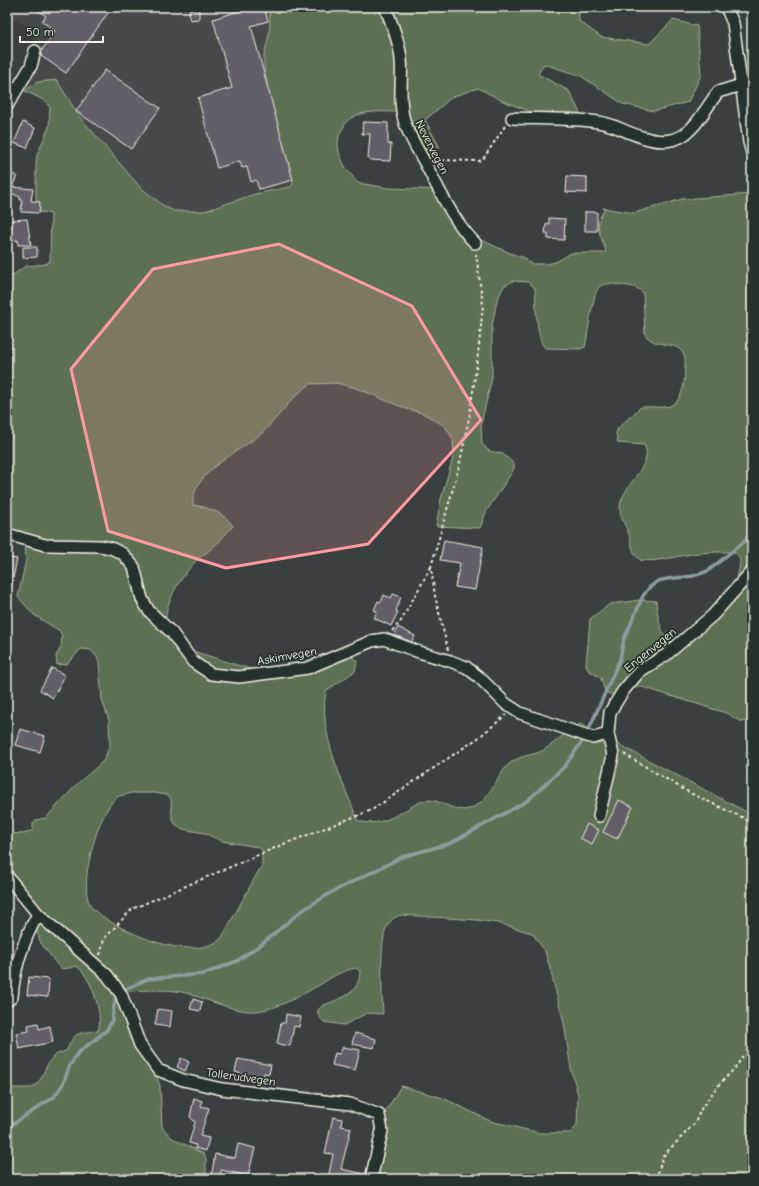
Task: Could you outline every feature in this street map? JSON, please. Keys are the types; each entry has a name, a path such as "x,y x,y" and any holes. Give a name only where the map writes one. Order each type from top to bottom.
{"street":[{"name":"Nevervegen","path":"385,7 398,39 401,59 401,107 404,121 423,159 463,230 475,243"},
{"path":"727,7 734,24 740,84 752,153"},
{"path":"7,106 31,66 36,52"},
{"path":"512,118 598,122 642,138 669,140 690,131 700,120 718,92 740,84 751,82 752,79"},
{"name":"Askimvegen","path":"7,534 36,543 100,546 111,548 123,554 134,567 142,599 149,611 172,633 193,662 211,674 239,677 308,668 323,663 372,641 384,639"},
{"name":"Engenvegen","path":"599,816 613,755 608,734 610,712 623,691 640,671 666,655 713,615 752,571"},
{"path":"384,639 419,652 450,661 473,671 513,709 593,738 608,734"},
{"name":"Tollerudvegen","path":"7,876 38,914 106,975 121,994 140,1045 158,1070 183,1080 222,1089 350,1104 379,1115 382,1131 371,1179"},
{"path":"7,1001 12,997 13,983 18,960 38,914"}],"path":[{"path":"423,159 479,161 483,159 508,121 512,118"},
{"path":"384,639 401,621 431,567 464,442 478,354 482,305 475,243"},
{"path":"431,567 435,596 450,661"},
{"path":"97,967 104,939 132,909 284,844 372,810 478,738 513,709"},
{"path":"611,746 690,793 752,822"},
{"path":"656,1179 663,1156 695,1123 702,1107 717,1087 736,1067 742,1056 752,1053"}],"highlighted area":[{"path":"279,244 412,306 481,420 368,544 226,568 108,531 71,369 153,269"}],"shaded area":[{"path":"7,7 269,7 269,36 265,46 269,97 287,154 293,184 290,187 255,194 205,211 174,211 164,206 140,187 78,115 61,83 37,82 25,91 24,76 34,43 34,33 26,26 7,16"}],"green space":[{"path":"269,7 579,7 579,21 601,37 649,44 673,20 697,26 701,75 688,102 654,111 623,104 581,76 544,64 538,74 569,91 580,113 539,115 503,101 478,88 452,97 425,120 440,148 427,150 417,147 397,112 380,112 356,115 345,124 339,135 338,143 344,164 358,183 388,188 442,190 466,229 479,239 525,258 528,262 533,264 548,264 558,261 571,253 602,253 606,251 598,225 604,211 603,208 634,213 682,199 752,194 752,720 746,722 740,721 729,714 642,687 632,689 623,695 613,695 605,692 601,678 588,670 586,665 590,619 610,604 641,600 656,601 663,634 671,642 677,642 706,616 725,596 738,574 740,563 738,556 732,552 697,553 663,559 640,560 633,551 628,532 621,515 621,501 641,468 645,460 646,453 644,445 618,443 616,433 618,428 641,407 665,407 677,402 684,384 685,358 678,348 654,342 645,334 643,293 630,286 604,284 599,287 592,306 585,347 580,349 545,348 538,329 535,288 528,282 513,281 504,286 497,300 492,326 492,378 481,424 482,444 489,451 503,454 514,464 514,469 486,512 480,528 436,526 441,499 454,454 453,439 445,426 422,413 407,409 356,388 336,383 310,384 303,389 263,432 219,463 200,482 195,493 193,505 204,507 221,514 230,521 233,526 215,546 195,562 179,582 168,604 166,627 169,637 177,646 250,669 286,670 349,654 357,661 355,671 326,691 324,707 333,757 358,821 367,823 383,821 426,800 432,800 457,809 469,809 481,802 486,797 510,763 543,750 580,724 752,815 752,1179 375,1179 385,1113 401,1086 443,1098 490,1121 540,1133 571,1133 577,1125 578,1095 571,1069 564,1023 545,951 532,933 498,923 477,920 402,915 397,916 392,920 384,933 382,955 383,1014 367,1013 344,1025 324,1022 318,1015 318,1010 322,1006 342,998 353,991 359,979 360,971 356,968 338,974 290,1001 264,1010 256,1011 239,1010 176,991 130,991 127,994 160,1086 162,1127 172,1138 204,1154 206,1159 206,1179 7,1179 7,1082 12,1088 32,1088 39,1082 47,1065 54,1056 67,1050 75,1036 86,1032 98,1031 99,1015 95,996 87,978 76,966 63,969 60,967 44,948 40,941 25,891 20,883 14,878 7,876 7,833 24,834 33,830 33,824 36,820 46,818 77,784 104,760 110,745 109,720 102,700 99,663 97,657 91,650 81,649 67,664 57,665 56,656 61,647 62,636 60,631 34,615 18,597 26,560 25,545 7,541 7,279 26,266 46,264 50,261 51,214 36,211 36,165 37,155 49,127 50,107 43,100 25,91 37,82 57,80 78,115 140,187 164,206 174,211 205,211 255,194 290,187 293,184 269,95 264,65 270,25","holes":["131,793 168,795 171,799 172,819 175,824 183,829 204,833 222,841 258,847 262,850 262,865 221,939 209,945 196,948 181,948 150,940 111,922 90,905 87,895 86,882 88,866 97,833 109,806 117,797"]}],"building":[{"path":"34,7 112,7 66,73 41,56 42,50 55,31 42,21 46,16"},
{"path":"246,7 264,7 268,21 251,26 293,180 259,189 256,180 251,182 247,167 242,168 240,161 217,168 198,98 232,88 213,19 246,9"},
{"path":"199,9 199,19 190,20 189,10"},
{"path":"105,70 160,108 131,149 76,111"},
{"path":"23,122 35,128 27,148 14,143"},
{"path":"363,122 388,123 388,144 391,144 390,161 371,160 368,158 370,134 362,134"},
{"path":"7,172 17,176 12,187 33,189 31,201 40,202 39,213 21,212 22,200 20,200 20,197 9,192 7,198"},
{"path":"567,176 587,177 587,193 566,192"},
{"path":"585,212 597,212 597,231 585,231"},
{"path":"549,218 565,219 564,240 548,239 548,233 545,233 546,224 549,224"},
{"path":"27,219 31,245 18,245 18,240 11,241 12,220"},
{"path":"23,247 37,247 37,257 23,258"},
{"path":"444,540 483,547 475,590 455,587 460,563 440,560"},
{"path":"7,557 17,559 11,588 7,587"},
{"path":"393,594 401,597 396,611 398,612 391,626 374,618 377,611 374,610 378,601 381,602 384,595 391,598"},
{"path":"398,627 415,636 412,642 394,635"},
{"path":"52,668 65,675 53,698 40,690"},
{"path":"20,729 45,736 40,752 15,745"},
{"path":"619,800 633,807 617,839 603,832"},
{"path":"587,824 599,830 592,844 580,838"},
{"path":"29,977 49,979 48,997 27,995"},
{"path":"193,999 202,1002 200,1011 190,1009"},
{"path":"158,1009 172,1011 170,1027 155,1025"},
{"path":"286,1014 301,1017 299,1027 294,1026 290,1046 277,1044 281,1023 285,1023"},
{"path":"38,1023 39,1029 50,1026 53,1042 19,1049 16,1033 29,1031 28,1025"},
{"path":"355,1033 376,1039 374,1048 352,1044"},
{"path":"343,1047 360,1050 355,1070 332,1065 335,1053 339,1054"},
{"path":"181,1058 189,1062 185,1071 177,1067"},
{"path":"238,1059 271,1065 269,1074 264,1073 262,1080 235,1072"},
{"path":"194,1098 202,1101 201,1106 209,1108 200,1136 209,1138 206,1151 195,1148 196,1145 189,1143 195,1122 190,1117"},
{"path":"333,1117 342,1119 341,1126 351,1128 341,1169 365,1174 364,1179 328,1179 333,1154 325,1153"},
{"path":"238,1144 255,1148 248,1176 221,1170 220,1179 211,1179 215,1154 235,1158"}],"waterway":[{"path":"7,1128 54,1097 63,1084 70,1065 79,1052 107,1030 112,1020 115,1000 125,989 148,979 204,974 237,961 263,943 300,912 332,892 402,857 451,843 527,801 565,766 586,736 620,659 624,639 643,596 649,588 658,581 693,576 708,571 741,544 752,532"}]}
